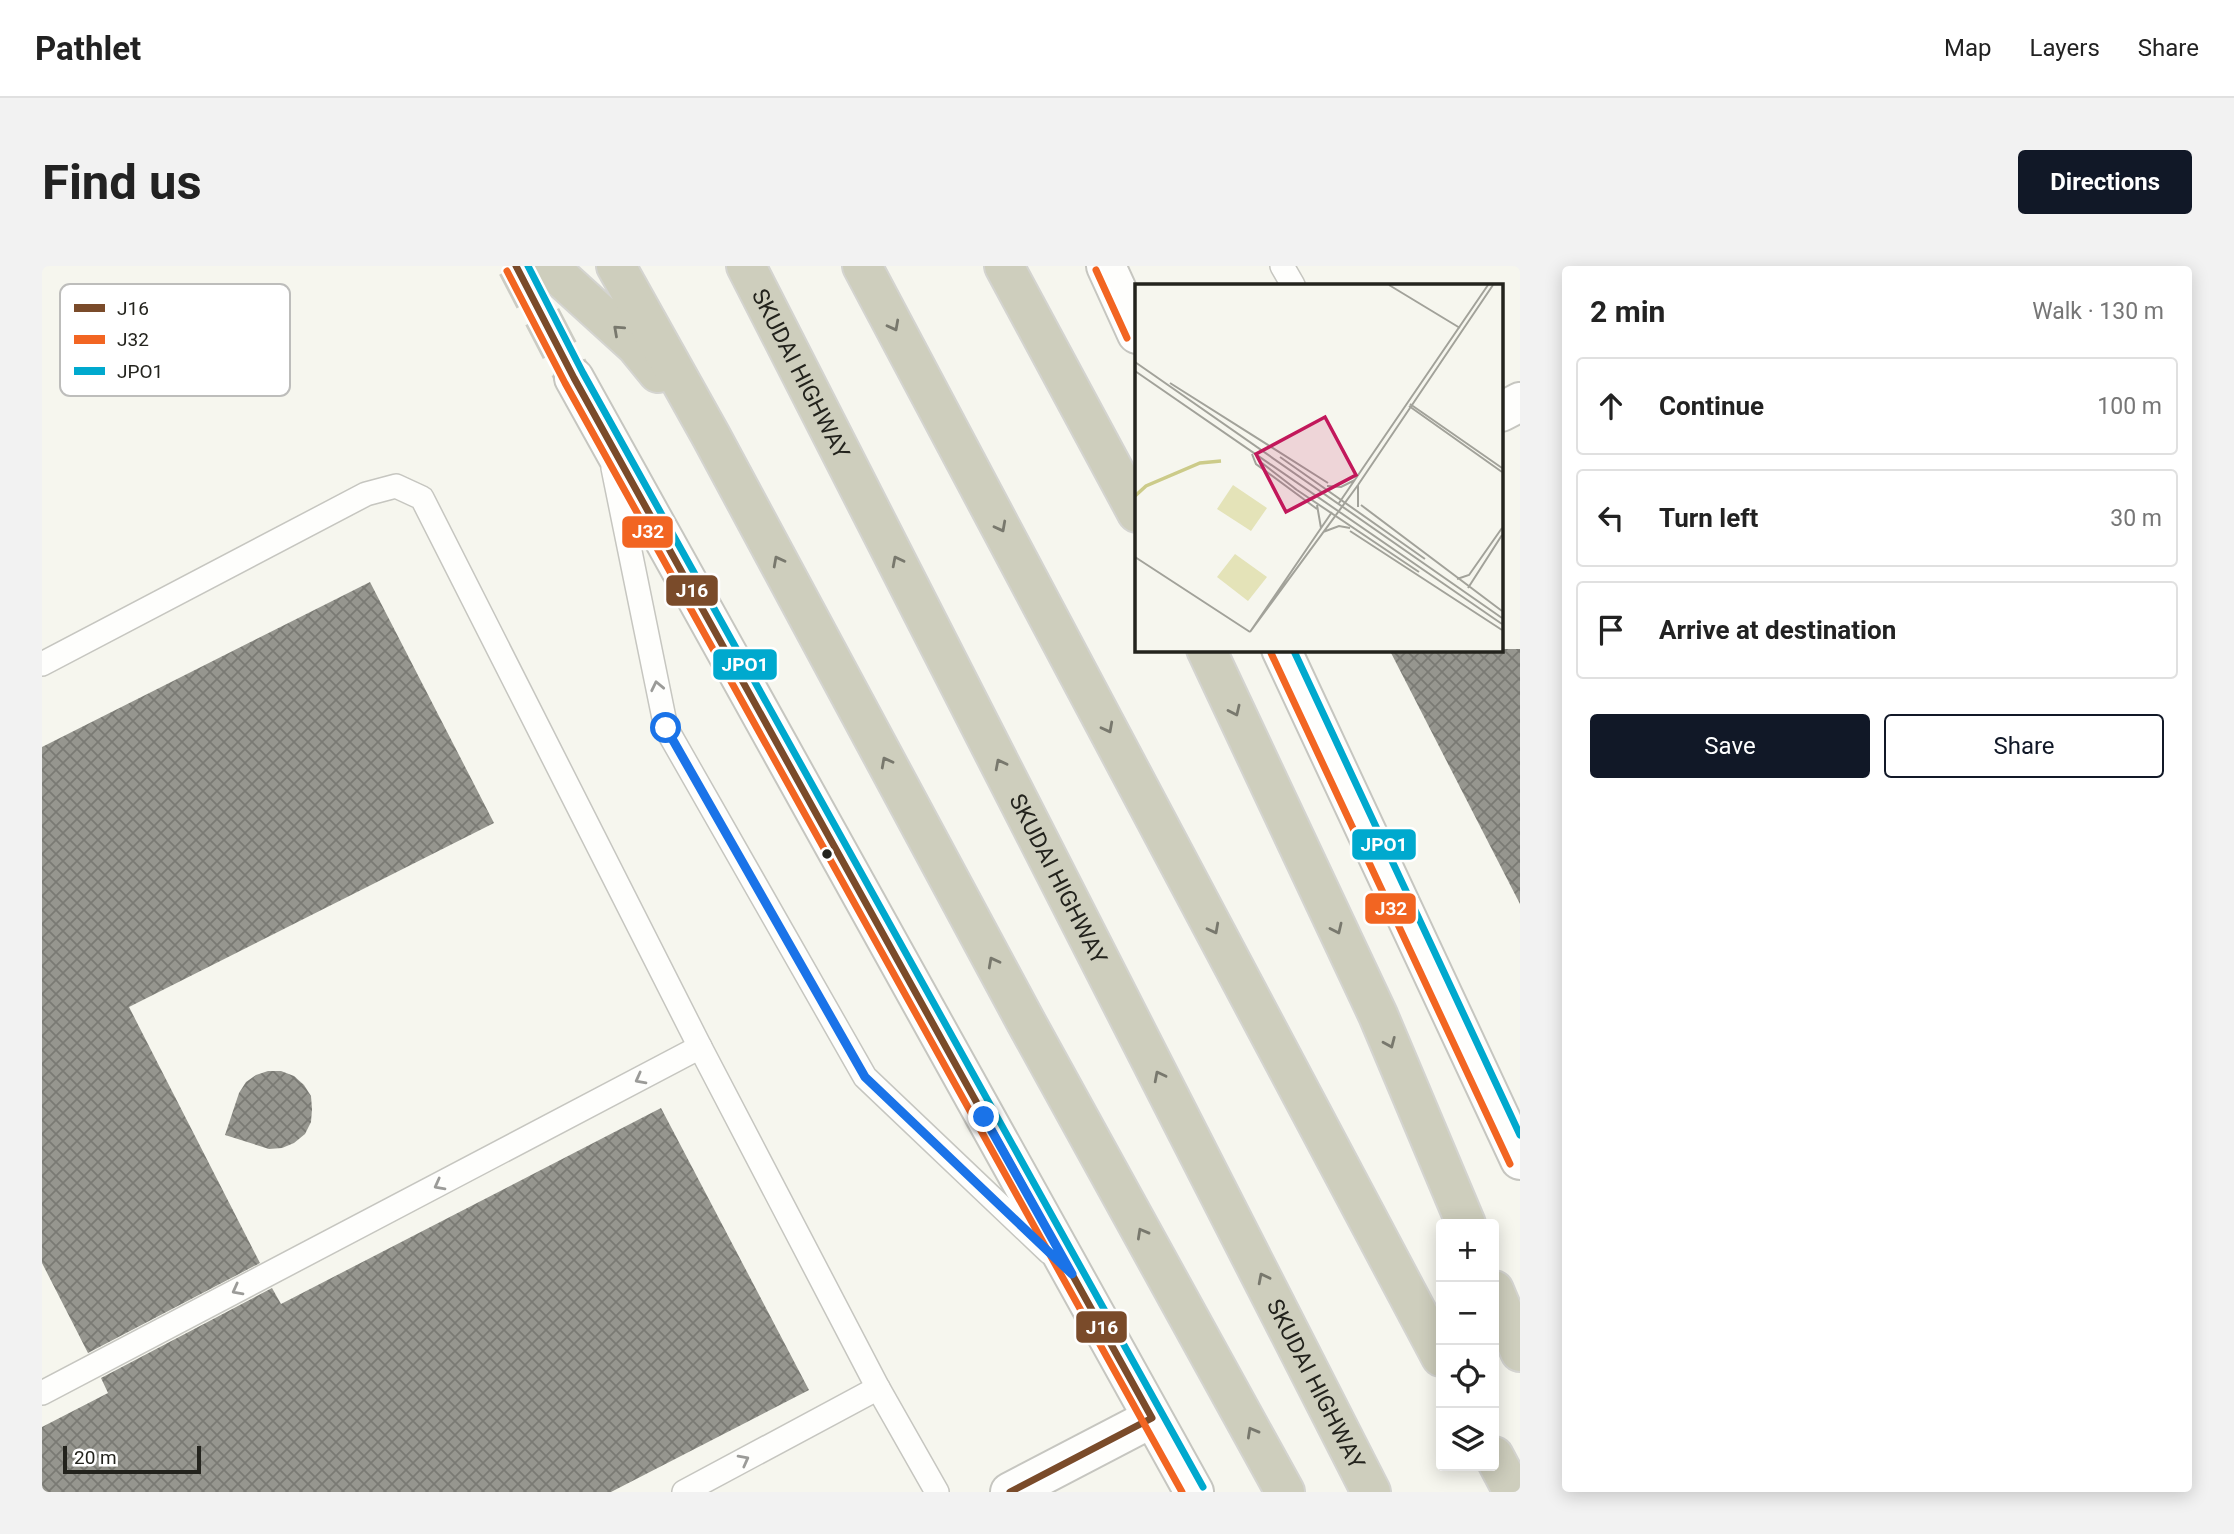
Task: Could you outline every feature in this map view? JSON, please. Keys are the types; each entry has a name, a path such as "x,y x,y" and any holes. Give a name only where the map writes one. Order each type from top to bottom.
{"highway":[{"path":"548,266 636,346 711,436"},
{"path":"616,266 711,436 1026,1023 1284,1492"},
{"name":"SKUDAI HIGHWAY","path":"746,266 1371,1492"},
{"path":"862,266 1436,1348"},
{"path":"1004,266 1135,509"},
{"path":"1020,266 1135,501"},
{"path":"1207,651 1378,1015 1464,1219"},
{"path":"1499,1302 1520,1352"},
{"path":"1499,1465 1513,1492"}],"street":[{"path":"1106,266 1135,330"},
{"path":"574,378 1194,1492"},
{"path":"1503,411 1520,402"},
{"path":"1282,651 1520,1160"},
{"path":"1010,1492 1153,1418"}],"lane":[{"path":"1282,266 1292,284"},
{"path":"606,433 666,728 865,1077 1072,1274"},
{"path":"42,664 366,494 396,486 422,498 700,1047 878,1388 937,1492"},
{"path":"42,1393 700,1047"},
{"path":"684,1492 878,1388"}],"building":[{"path":"370,582 494,823 129,1007 260,1263 88,1353 42,1263 42,747"},
{"path":"1520,649 1520,904 1390,651"},
{"path":"268,1071 281,1071 294,1076 311,1096 311,1122 305,1134 282,1148 269,1149 225,1135 239,1093 246,1082"},
{"path":"661,1108 809,1390 611,1492 42,1492 42,1427 108,1393 101,1378 272,1288 281,1304"}],"tunnel":[{"path":"516,266 574,378"}],"transit line":[{"name":"J16","path":"516,266 574,378 1152,1418 1010,1492"},
{"name":"JPO1","path":"528,266 583,373 1203,1487"},
{"name":"J32","path":"1096,270 1127,338"},
{"name":"J32","path":"507,271 565,383 1182,1492"},
{"name":"JPO1","path":"1294,651 1520,1135"},
{"name":"J32","path":"1271,653 1510,1164"}],"route":[{"path":"666,728 865,1077 1072,1274 984,1117"}]}
